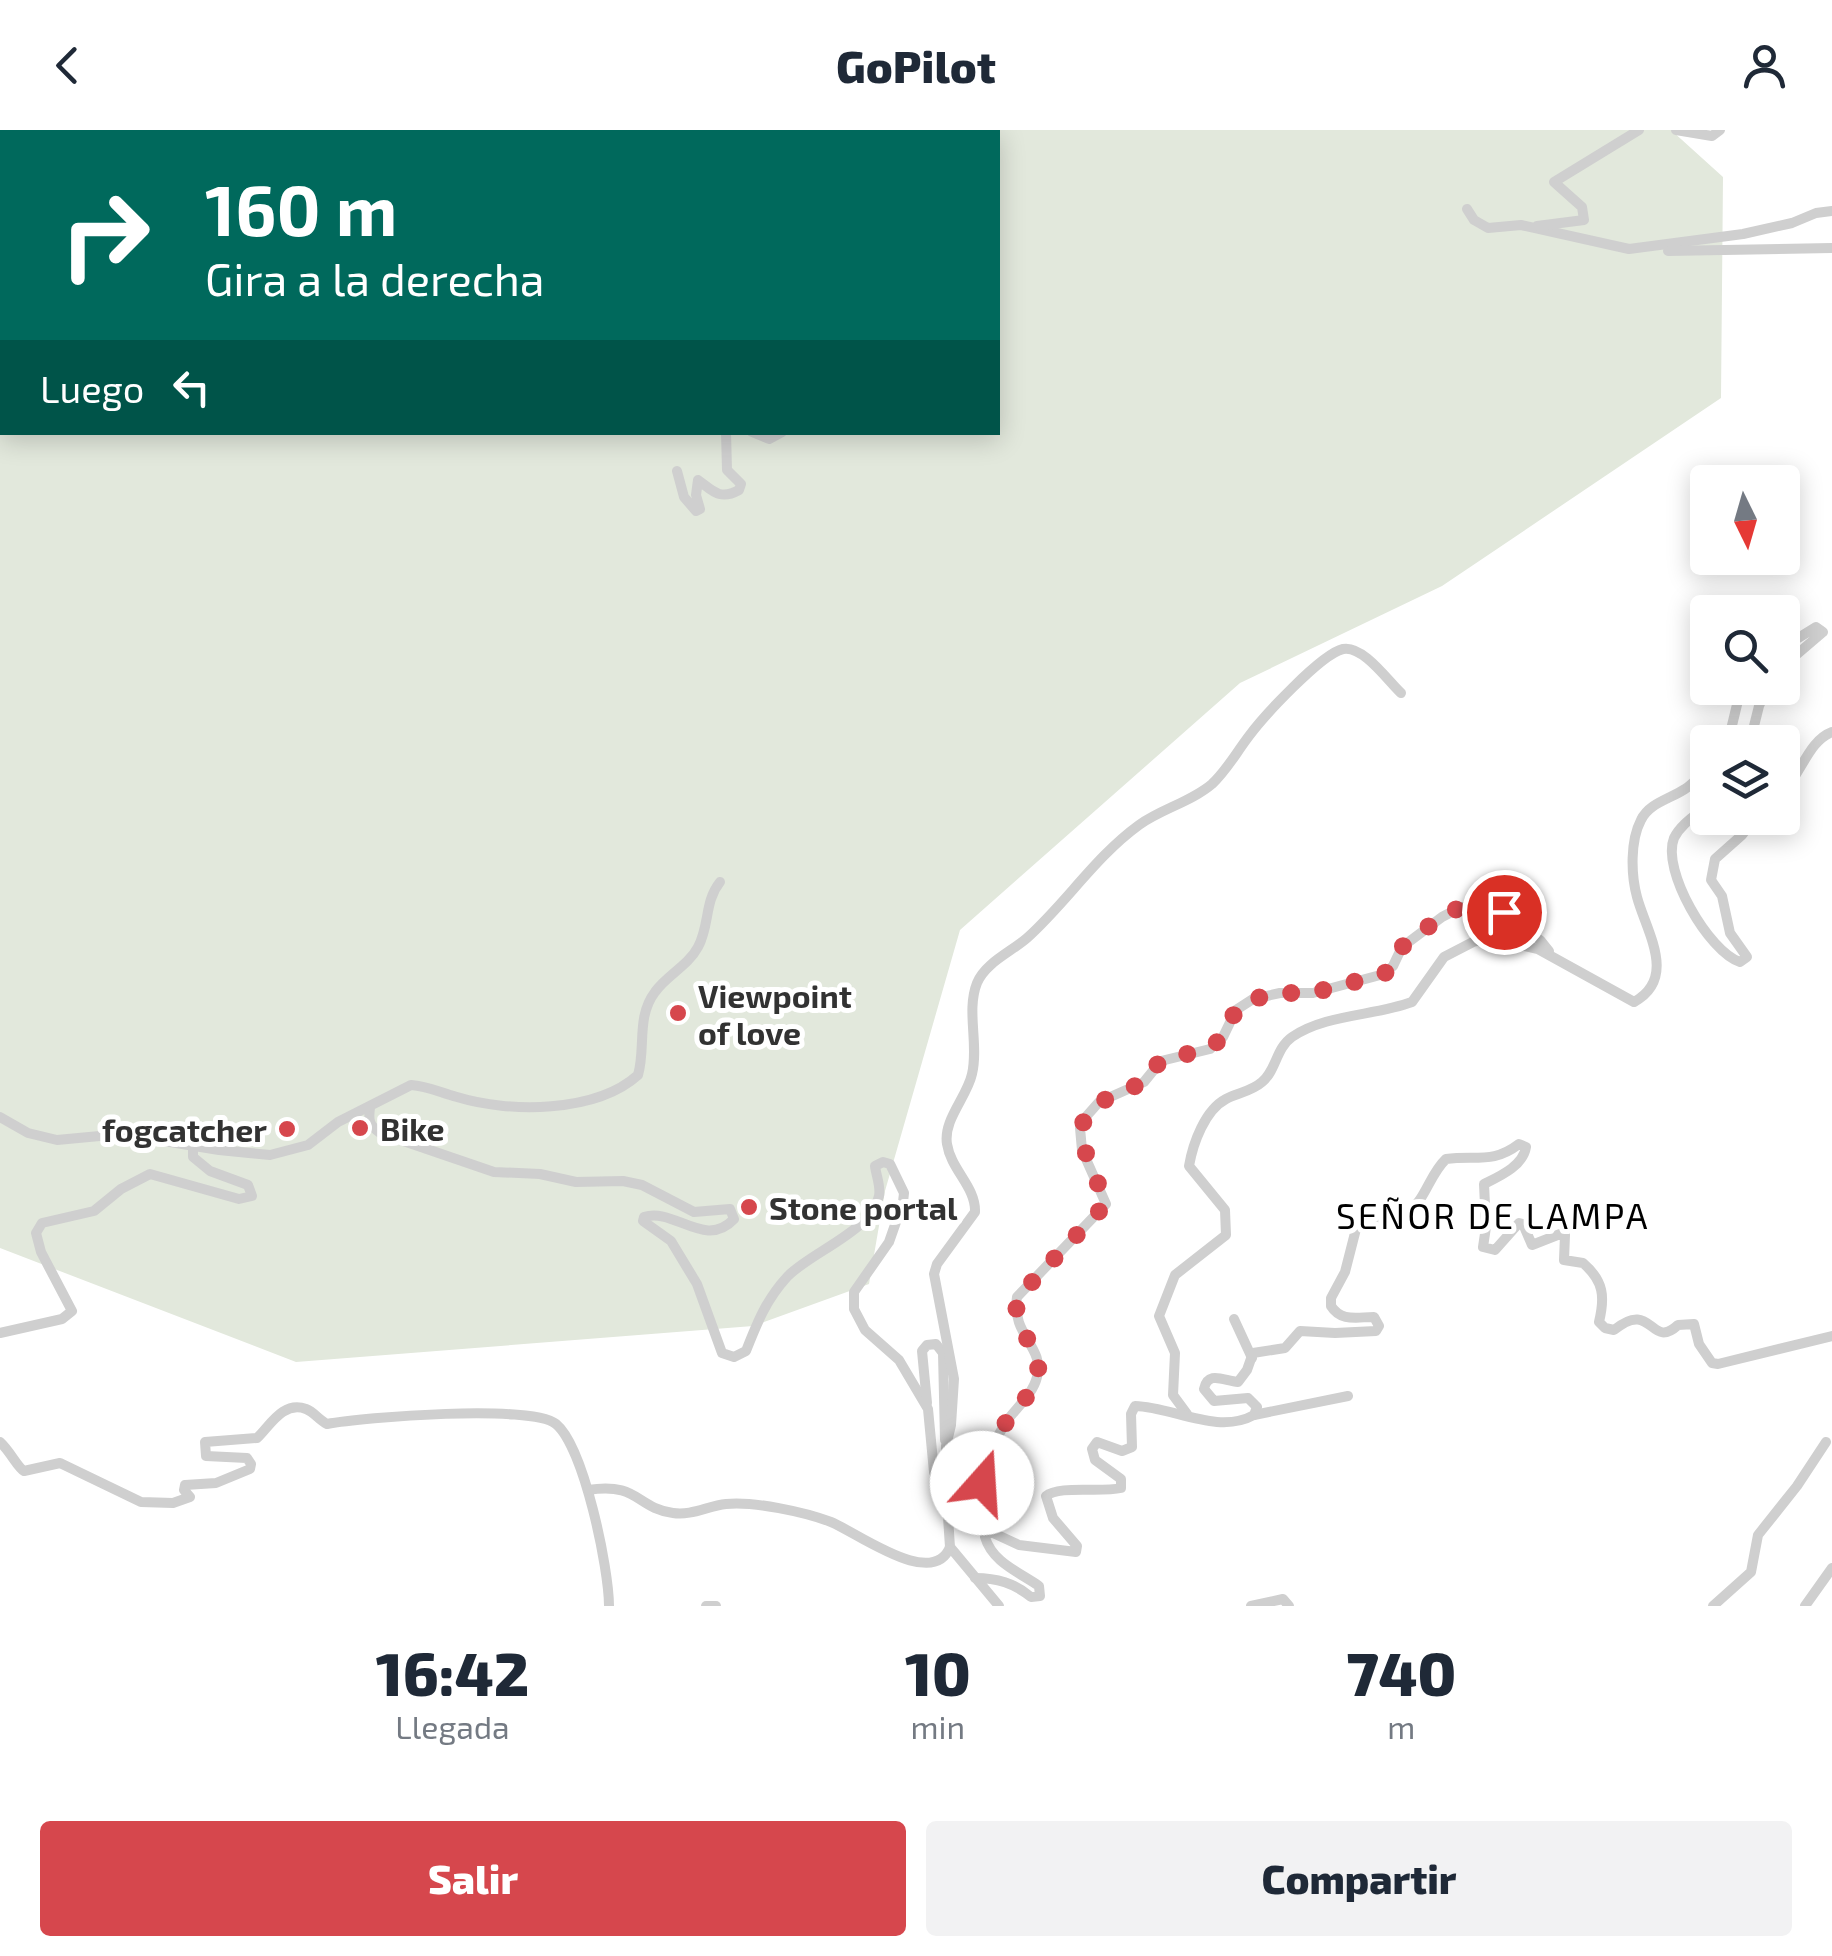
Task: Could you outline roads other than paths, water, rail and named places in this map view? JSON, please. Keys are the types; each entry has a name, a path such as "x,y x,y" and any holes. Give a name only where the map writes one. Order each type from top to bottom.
{"street":[{"path":"1468,209 1474,220 1488,228 1530,228 1584,220 1582,207 1554,182 1639,130"},
{"path":"1676,130 1712,136 1720,130"},
{"path":"1629,249 1744,234 1816,212 1832,212"},
{"path":"1530,228 1629,249 1832,248"},
{"path":"676,471 684,497 696,512 700,509 696,496 698,480 715,494 739,490 740,484 727,470 726,435"},
{"path":"1800,636 1816,627 1823,632 1800,652"},
{"path":"946,1446 954,1378 934,1274 937,1264 975,1212 974,1198 950,1158 946,1136 973,1069 973,999 978,981 987,968 1040,925 1107,850 1143,822 1208,788 1309,672 1336,652 1350,649 1362,654 1401,694"},
{"path":"1800,774 1816,742 1832,732"},
{"path":"1187,1414 1173,1396 1174,1353 1160,1316 1175,1275 1226,1235 1225,1210 1189,1166 1200,1131 1218,1104 1266,1079 1284,1044 1305,1030 1412,1002 1444,957 1473,942 1504,939 1552,956 1634,1002 1647,995 1654,984 1656,947 1637,898 1636,831 1642,816 1651,808 1690,786"},
{"path":"1690,820 1673,840 1674,876 1718,949 1740,962 1748,957 1730,933 1722,896 1710,880 1714,859 1743,835"},
{"path":"0,1118 57,1140 120,1134 270,1155 308,1145 338,1122 411,1086 477,1102 551,1108 606,1094 638,1075 641,1027 654,992 698,948 705,930 708,902 720,882"},
{"path":"975,1578 1016,1585 1035,1598 1041,1593 1039,1586 1001,1561 986,1542 984,1471 1004,1425 1038,1375 1035,1352 1016,1321 1017,1298 1106,1204 1080,1138 1084,1119 1094,1107 1144,1082 1160,1061 1210,1048 1223,1037 1236,1010 1253,999 1280,993 1312,993 1384,974 1393,966 1402,947 1442,916 1461,907 1504,912 1541,941 1552,956"},
{"path":"370,1108 371,1127 380,1133 494,1172 540,1174 576,1182 623,1181 642,1185 694,1212 730,1209 734,1219 719,1230 689,1228 654,1214 644,1216 644,1221 670,1241 697,1284 722,1353 734,1358 746,1351 759,1314 789,1274 833,1246 871,1210 879,1194 875,1166 880,1162 890,1164 904,1193 902,1202 889,1242 861,1280 852,1301 865,1330 899,1360 928,1409"},
{"path":"1254,1415 1257,1407 1248,1398 1214,1401 1204,1389 1210,1378 1238,1382 1259,1350 1286,1348 1300,1331 1376,1331 1379,1326 1374,1317 1348,1318 1331,1306 1356,1229 1408,1213 1446,1159 1504,1156 1519,1144 1526,1147 1525,1155 1482,1189 1486,1227 1483,1247 1495,1250 1519,1223 1532,1245 1565,1235 1564,1260 1583,1262 1604,1291 1599,1322 1604,1328 1614,1330 1628,1318 1662,1334 1678,1325 1694,1324 1700,1344 1712,1363 1718,1364 1832,1336"},
{"path":"0,1332 62,1319 72,1311 40,1252 36,1233 42,1223 94,1211 120,1188 150,1174 240,1199 252,1196 248,1186 201,1166 193,1157 193,1146"},
{"path":"1234,1318 1252,1358"},
{"path":"588,1490 617,1488 670,1513 739,1504 812,1517 831,1522 884,1551 938,1563 950,1547 942,1423 943,1354 936,1344 922,1350 934,1472 948,1518"},
{"path":"987,1534 1000,1534 1019,1545 1076,1552 1077,1546 1049,1510 1047,1494 1056,1490 1121,1488 1121,1479 1095,1460 1092,1448 1097,1442 1122,1451 1132,1448 1130,1414 1135,1406 1218,1423 1348,1396"},
{"path":"0,1442 24,1471 60,1463 140,1502 173,1503 190,1497 184,1490 186,1485 216,1483 250,1470 247,1458 206,1456 205,1442 257,1438 276,1415 290,1410 307,1409 327,1424 362,1418 495,1414 547,1419 558,1426 588,1490 609,1580 610,1606"},
{"path":"1714,1606 1750,1572 1758,1534 1826,1442"},
{"path":"950,1547 999,1606"},
{"path":"1805,1606 1832,1568"},
{"path":"1251,1606 1284,1599 1289,1606"},
{"path":"706,1606 716,1606"}],"place":[{"name":"Viewpoint of love","path":"678,1013"},
{"name":"Bike","path":"360,1128"},
{"name":"fogcatcher","path":"287,1129"},
{"name":"Stone portal","path":"749,1207"}],"district":[{"name":"SEÑOR DE LAMPA","path":"1493,1215"}]}
